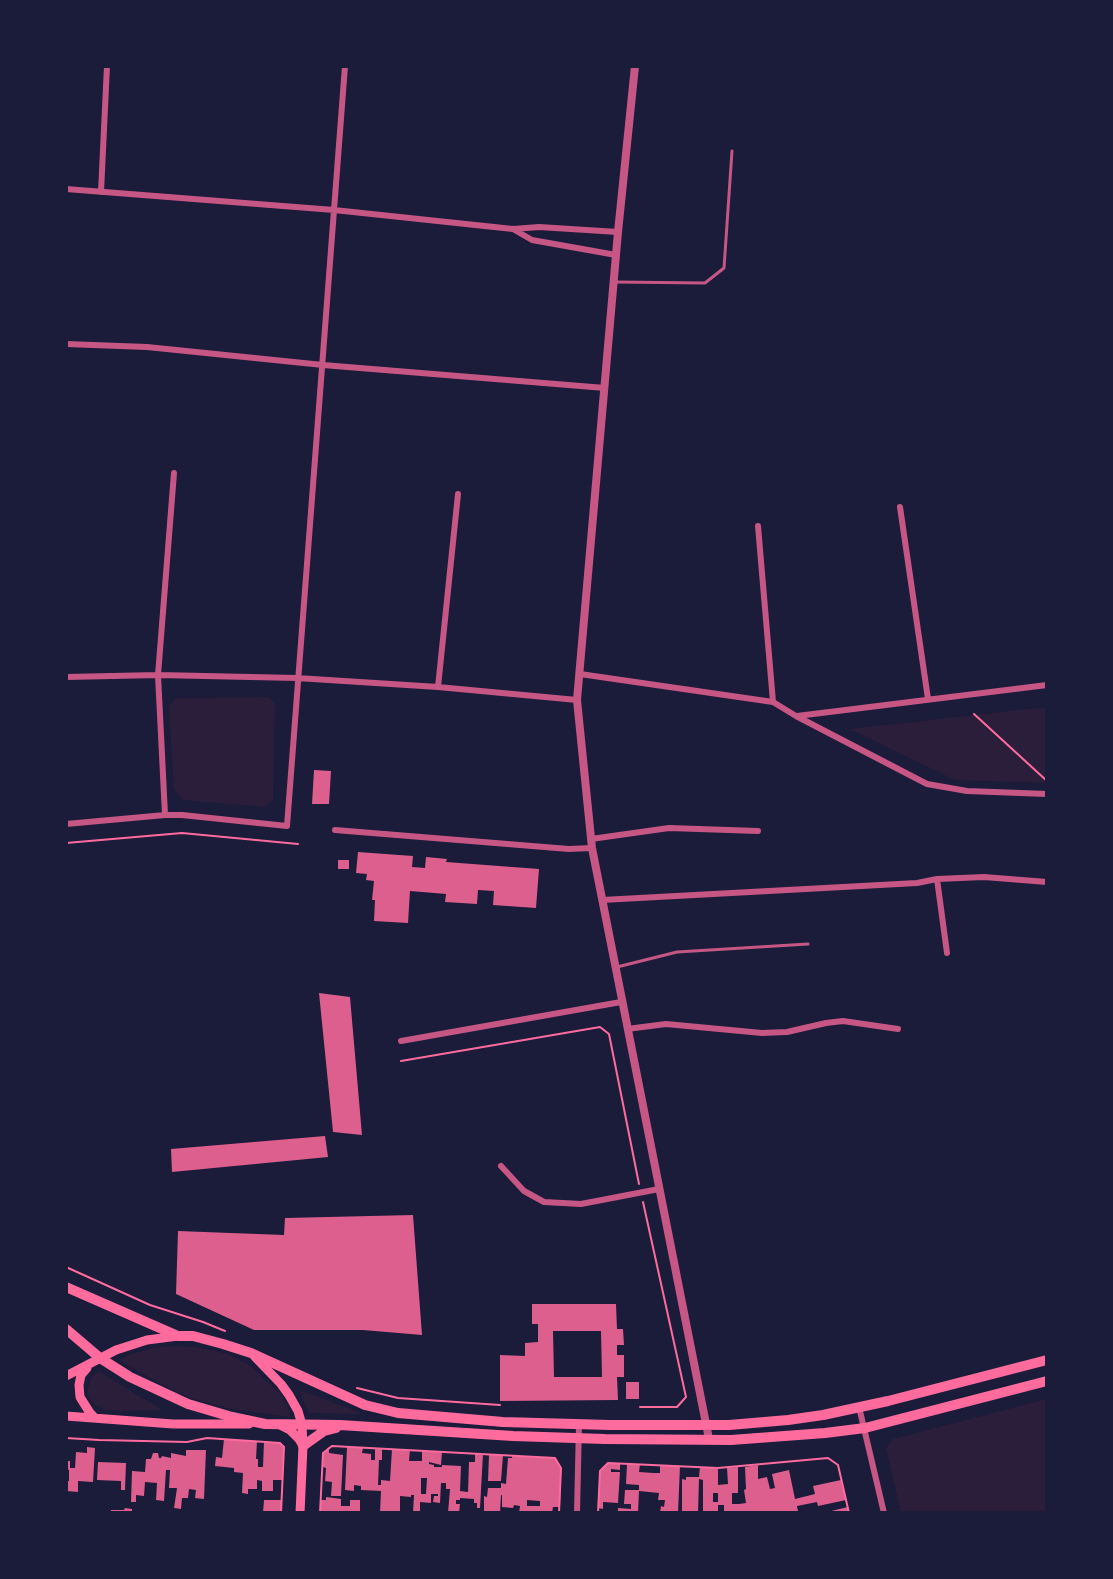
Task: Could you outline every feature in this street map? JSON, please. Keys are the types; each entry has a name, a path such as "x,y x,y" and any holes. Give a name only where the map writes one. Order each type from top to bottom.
{"main road":[{"path":"66,1287 178,1336"},
{"path":"66,1329 95,1360 130,1377 188,1404 265,1424"},
{"path":"66,1376 116,1350 147,1340 193,1336 251,1353 365,1405 398,1413 503,1422 729,1425 823,1415 1047,1360"},
{"path":"251,1353 281,1383 298,1411 302,1425 303,1446 300,1513"},
{"path":"95,1360 81,1375 79,1385 80,1397 95,1418"},
{"path":"66,1416 173,1424 278,1424 513,1436 731,1440 825,1434 865,1428 1047,1381"},
{"path":"278,1424 290,1430 303,1446"},
{"path":"303,1446 324,1431 342,1426"}],"street":[{"path":"101,192 107,66"},
{"path":"66,824 182,815 287,826 345,66"},
{"path":"635,66 618,232 577,700 591,843 709,1439"},
{"path":"66,189 334,210 513,229 539,227 618,232"},
{"path":"513,229 532,240 616,255"},
{"path":"66,344 147,347 323,365 605,388"},
{"path":"165,815 158,675 174,474"},
{"path":"438,687 458,494"},
{"path":"900,507 928,699"},
{"path":"758,526 773,702"},
{"path":"580,674 773,702 927,784 967,791 1047,794"},
{"path":"66,677 158,675 297,678 438,687 577,700"},
{"path":"796,716 1047,685"},
{"path":"335,830 569,849 669,828 758,831"},
{"path":"602,900 917,883 937,879 984,877 1047,882"},
{"path":"937,879 947,952"},
{"path":"401,1041 621,1002"},
{"path":"627,1029 666,1024 762,1033 787,1032 843,1021 898,1029"},
{"path":"501,1166 524,1191 544,1202 581,1204 659,1189"},
{"path":"859,1407 884,1513"},
{"path":"577,1513 579,1424"}],"lane":[{"path":"614,282 705,283 724,268 732,151"},
{"path":"615,967 677,952 808,944"}],"path":[{"path":"974,714 1047,781"},
{"path":"66,843 182,833 298,843"},
{"path":"402,1061 600,1027 609,1034 686,1397 677,1407 640,1407"},
{"path":"66,1267 150,1305 232,1334"},
{"path":"351,1386 398,1398 500,1405"},
{"path":"66,1438 187,1442 207,1438 280,1443 284,1447 281,1513"},
{"path":"320,1513 323,1453 332,1446 555,1458 561,1468 559,1513"},
{"path":"598,1513 600,1471 608,1463 718,1468 828,1458 838,1465 849,1513"}],"shaded area":[{"path":"269,697 275,704 273,800 264,807 184,800 174,790 169,706 176,698"},
{"path":"1047,707 1047,783 955,780 850,729"},
{"path":"170,1346 213,1350 230,1355 249,1365 280,1393 290,1412 290,1417 231,1409 193,1399 119,1360 128,1355"},
{"path":"99,1371 163,1410 116,1411 105,1410 94,1404 88,1396 88,1388 91,1378"},
{"path":"299,1390 359,1412 359,1414 309,1413"},
{"path":"1047,1399 1047,1513 901,1513 886,1448 893,1439"}],"building":[{"path":"314,770 331,771 329,804 312,804"},
{"path":"358,852 413,856 412,867 425,868 426,857 447,859 446,862 539,869 536,908 493,905 494,891 478,890 477,904 445,902 446,894 410,891 408,923 374,921 375,900 372,900 374,881 366,880 367,874 356,873"},
{"path":"338,860 349,860 349,869 338,869"},
{"path":"319,993 350,997 362,1135 333,1132"},
{"path":"325,1136 328,1157 172,1172 171,1149"},
{"path":"413,1215 422,1335 363,1330 254,1330 176,1294 178,1231 284,1235 285,1218"},
{"path":"532,1304 616,1304 617,1329 623,1329 624,1345 617,1345 617,1355 624,1355 624,1377 617,1377 618,1400 500,1401 500,1355 525,1356 525,1343 538,1342 538,1324 532,1324","holes":["553,1331 601,1331 602,1377 554,1377"]},
{"path":"626,1382 639,1382 639,1399 626,1399"},
{"path":"224,1439 257,1441 258,1467 263,1467 264,1441 280,1443 284,1447 282,1480 273,1480 273,1491 262,1491 262,1481 257,1480 257,1489 248,1489 248,1494 242,1493 243,1473 234,1472 234,1468 215,1466 216,1457 222,1458"},
{"path":"87,1447 95,1448 93,1482 78,1481 78,1492 66,1491 69,1470 66,1469 66,1461 70,1461 70,1468 75,1468 76,1452 87,1453"},
{"path":"329,1447 329,1453 343,1455 341,1496 331,1496 332,1482 325,1481 326,1468 323,1467 323,1453"},
{"path":"347,1447 363,1448 362,1453 371,1454 371,1460 375,1460 375,1448 382,1449 378,1485 381,1485 381,1480 390,1481 392,1449 410,1450 409,1461 422,1461 422,1451 442,1452 441,1465 429,1462 429,1464 434,1467 461,1466 460,1491 468,1492 469,1462 475,1462 475,1453 483,1454 480,1508 477,1508 474,1499 460,1498 456,1500 456,1504 460,1504 459,1513 448,1513 450,1489 446,1489 446,1483 441,1483 440,1503 433,1502 434,1496 438,1494 431,1494 431,1503 420,1502 420,1513 413,1513 414,1495 400,1496 400,1513 380,1513 381,1491 361,1490 361,1486 354,1485 354,1491 345,1490","holes":["421,1478 427,1478 426,1494 421,1494"]},
{"path":"186,1450 206,1450 204,1499 195,1498 196,1490 189,1489 188,1498 182,1498 181,1509 174,1508 177,1488 169,1488 170,1470 166,1470 164,1501 156,1500 157,1483 145,1482 144,1496 136,1495 136,1502 131,1502 132,1471 145,1472 146,1459 151,1459 153,1453 158,1453 159,1458 162,1456 171,1458 171,1453 186,1456"},
{"path":"489,1455 503,1455 501,1481 488,1481"},
{"path":"512,1456 555,1458 561,1468 560,1507 553,1507 552,1513 519,1513 520,1506 502,1507 501,1495 500,1513 484,1513 484,1496 487,1497 488,1488 501,1488 501,1483 506,1484 508,1458","holes":["527,1500 540,1501 540,1506 527,1506"]},
{"path":"98,1462 126,1463 125,1490 121,1490 121,1481 97,1480"},
{"path":"608,1463 620,1463 620,1470 611,1469 611,1472 620,1472 618,1503 603,1502 603,1509 598,1508 600,1471"},
{"path":"627,1464 640,1464 639,1472 654,1473 660,1473 660,1465 680,1466 678,1513 660,1513 665,1500 658,1500 659,1493 639,1491 638,1513 618,1513 618,1508 631,1509 631,1504 624,1504 625,1490 639,1490 639,1485 626,1484"},
{"path":"758,1465 758,1479 767,1477 770,1489 775,1488 772,1474 789,1470 795,1499 815,1494 813,1486 841,1480 846,1500 818,1506 817,1502 797,1506 798,1511 791,1513 724,1513 724,1505 718,1505 718,1511 703,1511 703,1480 699,1479 698,1513 682,1513 682,1479 699,1477 700,1467 718,1468 718,1485 728,1484 727,1468 738,1467 738,1493 732,1493 732,1504 746,1503 745,1467","holes":["713,1493 718,1493 718,1502 713,1502"]},
{"path":"326,1497 341,1499 341,1506 350,1506 350,1500 360,1500 360,1513 320,1513 321,1500 326,1500"},
{"path":"264,1500 282,1500 281,1513 263,1513"},
{"path":"848,1507 849,1513 827,1513 827,1512"},
{"path":"125,1508 132,1509 132,1513 111,1513 111,1510 124,1510"}]}
